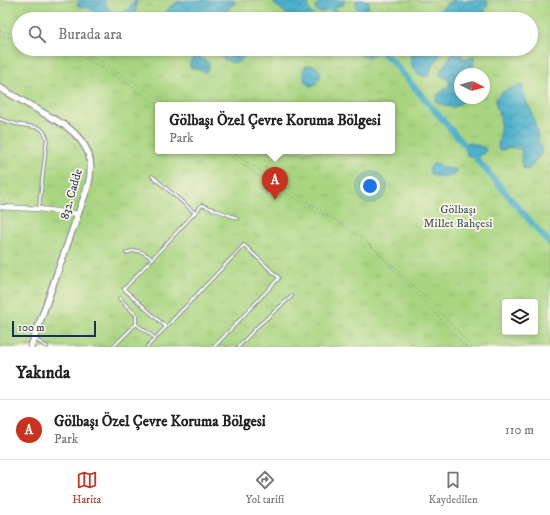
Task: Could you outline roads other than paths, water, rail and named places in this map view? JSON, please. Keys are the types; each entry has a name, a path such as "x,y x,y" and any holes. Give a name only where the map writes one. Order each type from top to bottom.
{"street":[{"name":"832. Cadde","path":"0,88 66,126 82,140 90,156 91,171 88,186 32,347"},
{"path":"0,207 39,209 78,214"}],"lane":[{"path":"0,119 42,130 47,138 39,209"},
{"path":"152,176 195,213"},
{"path":"166,327 124,289 202,205 237,218"},
{"path":"147,347 244,245 278,278 214,347"},
{"path":"126,253 132,250 138,250 153,259"},
{"path":"238,347 258,326 292,296"},
{"path":"113,347 136,324 136,315 119,298"},
{"path":"136,324 155,338"},
{"path":"34,338 47,347"}],"water":[{"path":"79,0 105,0 113,12 93,12 90,9 77,5"},
{"path":"135,0 137,0 135,12 123,12 129,8"},
{"path":"188,0 234,0 235,4 231,5 227,12 166,12 170,7 178,2"},
{"path":"276,0 310,0 308,7 310,12 284,12 273,3"},
{"path":"328,0 344,0 344,4 322,12 315,10 318,3"},
{"path":"357,0 366,0 369,2 368,12 358,12 356,6"},
{"path":"454,0 487,0 488,3 485,12 439,12 447,3"},
{"path":"197,56 209,63 209,67 206,72 190,67 191,60"},
{"path":"221,56 245,56 236,63 228,61"},
{"path":"411,56 439,56 431,69 429,76 425,77 415,70 411,63"},
{"path":"450,56 462,56 467,59 475,57 472,68 454,68 454,104 459,104 453,108 436,102 437,95 450,85 448,79 440,75 441,70"},
{"path":"310,65 316,67 320,71 320,78 313,86 309,86 304,80 305,76 302,71 305,67"},
{"path":"522,85 526,101 531,110 538,135 538,142 541,144 541,154 528,170 523,168 521,161 522,151 516,148 499,150 498,146 500,136 500,117 496,106 497,97 502,92"},
{"path":"466,143 485,148 486,151 484,154 473,157 467,155 465,147"},
{"path":"434,163 438,164 442,168 455,169 456,173 444,177 431,175 429,170"}],"waterway":[{"path":"322,0 335,12"},
{"path":"386,56 550,244"}],"place":[{"name":"Gölbaşı Özel Çevre Koruma Bölgesi","path":"275,200"}],"park label":[{"name":"Gölbaşı Millet Bahçesi","path":"458,216"}]}
